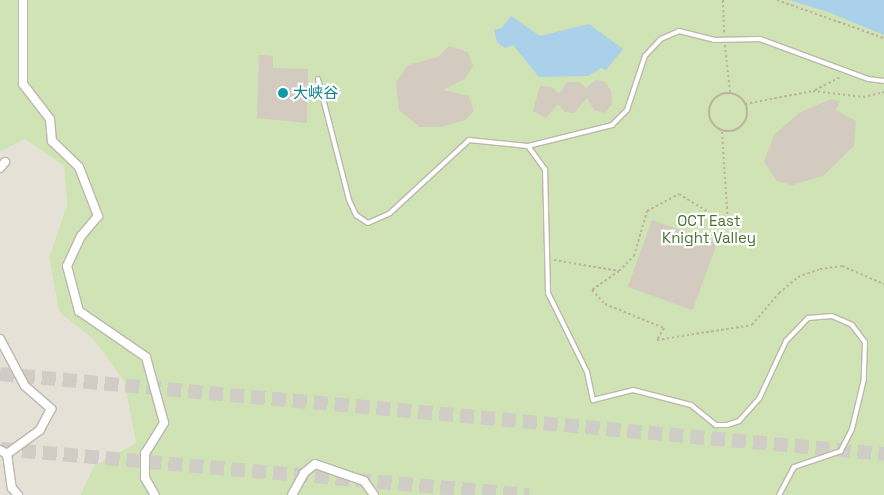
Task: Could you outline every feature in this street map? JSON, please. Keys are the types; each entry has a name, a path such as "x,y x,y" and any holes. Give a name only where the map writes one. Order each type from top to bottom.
{"street":[{"path":"23,0 23,84 50,119 52,141 79,167 98,216 81,236 66,266 79,311 146,357 164,423 145,453 145,478 155,495"},
{"path":"0,339 25,386 51,409 40,430 3,452 12,488 18,495"},
{"path":"292,495 315,464 364,481 374,495"}],"lane":[{"path":"318,79 349,200 356,215 368,224 390,213 463,143 488,140 528,146 612,125 627,110 645,56 661,39 679,31 714,40 760,39 851,73 884,81"},
{"path":"528,146 545,169 548,293 587,372 593,400 633,390 691,405 716,424 727,425 739,421 759,399 786,341 808,318 832,316 852,325 865,342 864,379 852,429 841,451 794,467 779,495"}],"path":[{"path":"777,0 884,38"},
{"path":"851,73 813,91 744,104 730,93 713,100 710,118 722,130 728,224 680,194 647,212 634,256 619,271 592,290 605,304 664,328 657,340 752,325 779,293 798,277 820,269 842,266 884,284"},
{"path":"813,91 863,97 884,92"},
{"path":"722,130 734,130 744,122 744,104"},
{"path":"546,258 619,271"}],"shaded area":[{"path":"25,139 64,166 67,205 49,257 59,312 93,339 124,381 136,443 94,466 80,495 0,495 0,152"}],"green space":[{"name":"OCT East Knight Valley","path":"0,0 884,0 884,495 80,495 94,466 136,443 124,381 93,339 59,312 49,257 67,205 64,166 25,139 0,152"}],"water":[{"path":"789,0 884,0 884,35 828,12"},
{"path":"511,16 540,36 589,24 623,49 606,70 601,68 588,76 539,77 513,45 505,48 497,42 494,30 502,28"}],"building":[{"path":"449,46 468,52 473,66 465,79 443,90 469,96 474,111 465,120 441,127 420,127 399,110 396,82 408,65 438,57"},
{"name":"大峡谷","path":"259,55 273,56 273,68 308,69 307,123 257,118"},
{"path":"596,80 604,81 611,91 612,104 605,113 594,110 587,98 574,113 565,112 558,104 546,118 533,111 540,86 552,87 559,94 567,82 579,82 586,88"},
{"path":"831,99 840,101 836,110 856,121 854,146 823,176 792,185 777,181 764,162 774,135 799,113"},
{"path":"652,220 717,244 693,310 628,287"}],"tunnel":[{"path":"0,374 884,454"},
{"path":"1,449 529,495"}],"place":[{"name":"大峡谷","path":"283,93"}]}
